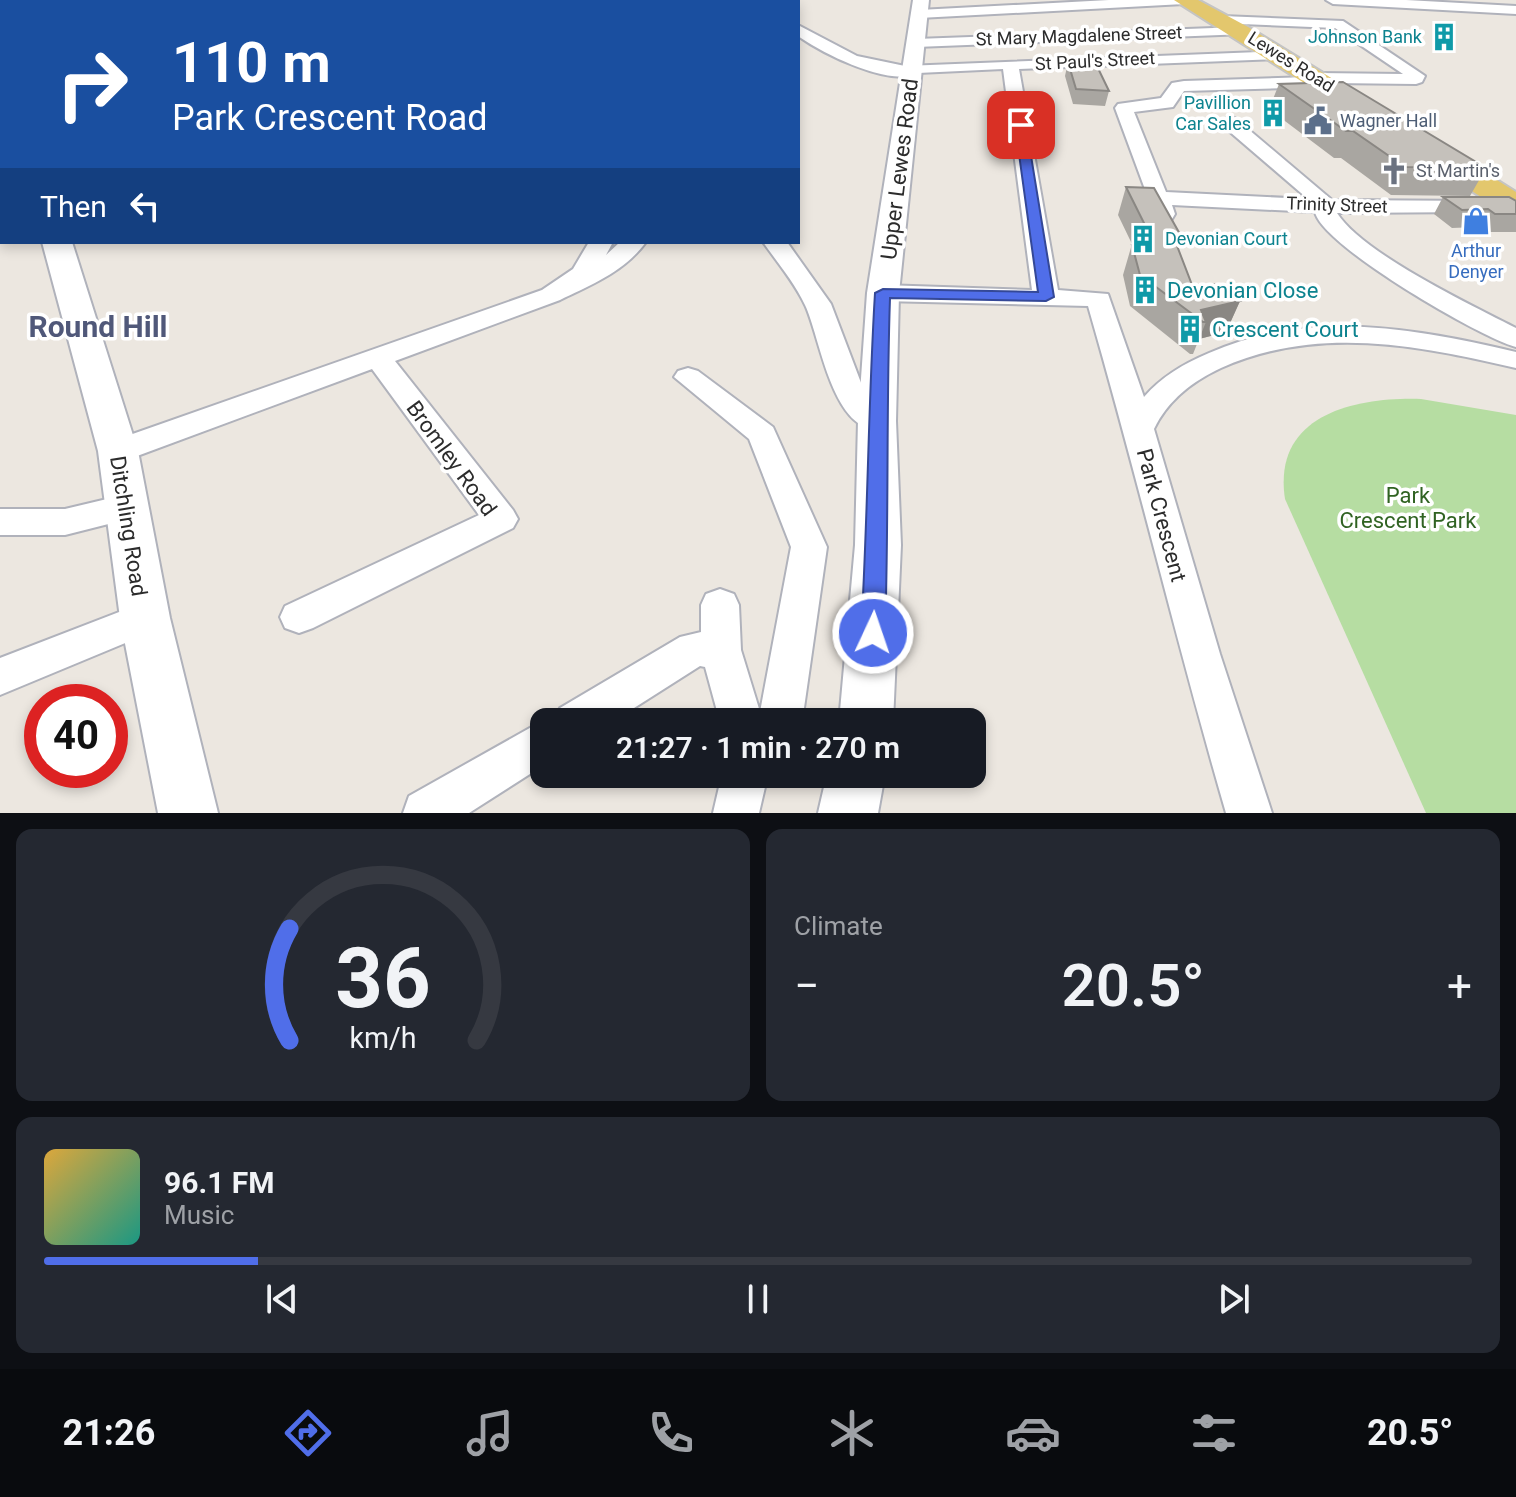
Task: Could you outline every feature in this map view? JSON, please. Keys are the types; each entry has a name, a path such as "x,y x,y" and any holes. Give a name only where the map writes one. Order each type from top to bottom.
{"main road":[{"name":"Lewes Road","path":"1184,0 1279,54 1315,81 1516,205"}],"street":[{"path":"800,30 823,45 871,67 916,39 1184,0"},
{"path":"1333,0 1516,10"},
{"path":"1479,0 1516,20"},
{"path":"1167,227 1125,107 1167,103 1178,87 1184,86 1418,77 1338,24"},
{"name":"St Mary Magdalene Street","path":"916,39 1232,25 1365,25"},
{"name":"St Paul's Street","path":"916,39 1010,65 1279,54"},
{"name":"Upper Lewes Road","path":"867,708 878,545 877,421 883,293 916,39"},
{"path":"1010,65 1046,297"},
{"path":"1229,122 1320,198 1325,207 1324,214 1337,228 1381,263 1437,298 1516,339"},
{"name":"Trinity Street","path":"1158,198 1325,207 1516,205"},
{"name":"Ditchling Road","path":"58,244 118,451 145,618 188,813"},
{"path":"569,287 586,270 600,244"},
{"path":"118,451 379,359 569,287 606,268 632,244"},
{"path":"776,244 818,304 853,401 877,421"},
{"path":"883,293 1099,299 1139,429"},
{"name":"Park Crescent","path":"1249,813 1200,654 1139,429 1157,397 1188,374 1227,354 1269,341 1325,334 1392,336 1459,346 1516,360"},
{"name":"Bromley Road","path":"315,601 501,519 379,359"},
{"path":"688,377 762,434 809,547 782,708"},
{"path":"0,522 59,524 95,520 128,507"},
{"path":"720,605 721,650 738,708"},
{"path":"0,677 145,618"},
{"path":"598,708 694,649 721,650"},
{"path":"426,813 530,750"},
{"path":"736,813 742,788"},
{"path":"848,813 853,788"}],"green space":[{"name":"Park Crescent Park","path":"1396,399 1421,399 1516,415 1516,813 1426,813 1285,499 1284,470 1292,447 1305,429 1324,416 1346,407"}],"building":[{"path":"1068,62 1095,62 1109,91 1076,89"},
{"path":"1343,82 1486,168 1405,167 1279,84"},
{"path":"1126,187 1154,188 1181,236 1174,238 1194,290 1215,284 1240,301 1201,310 1206,322 1203,322 1140,275 1132,245 1148,246 1138,225 1145,225"},
{"path":"1443,197 1509,197 1516,201 1516,214 1495,214 1488,209 1462,210"}],"place":[{"name":"Johnson Bank","path":"1444,37"},
{"name":"Pavillion Car Sales","path":"1273,113"},
{"name":"Wagner Hall","path":"1318,121"},
{"name":"St Martin's","path":"1394,171"},
{"name":"Arthur Denyer","path":"1476,221"},
{"name":"Devonian Court","path":"1143,239"},
{"name":"Devonian Close","path":"1145,290"},
{"name":"Crescent Court","path":"1190,329"}],"district":[{"name":"Round Hill","path":"98,327"}],"route":[{"path":"873,633 878,545 877,421 883,293 1046,297 1021,125"}]}
